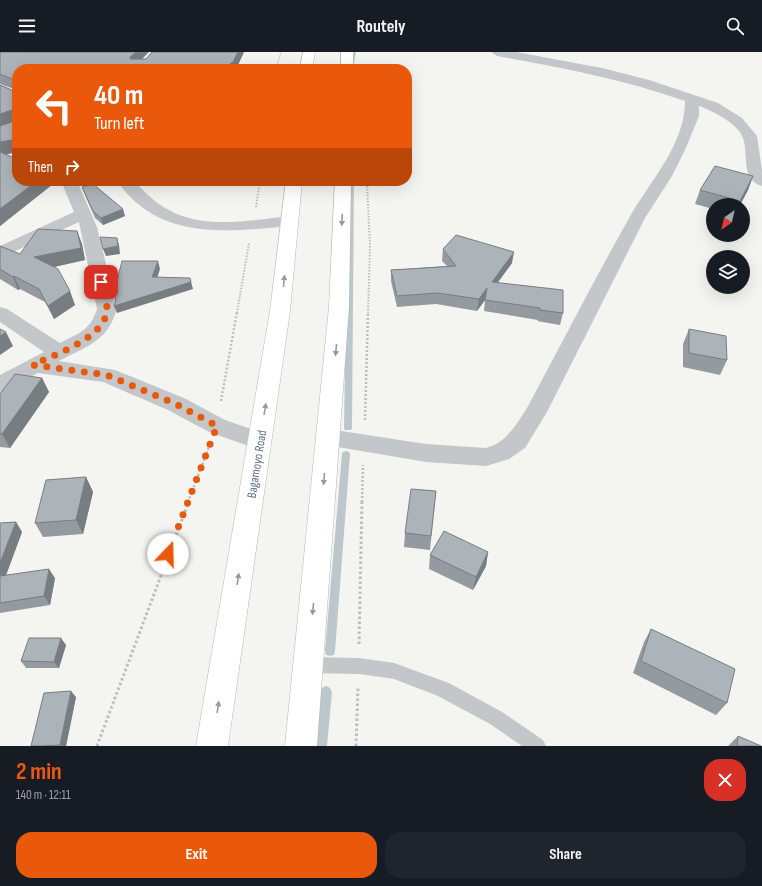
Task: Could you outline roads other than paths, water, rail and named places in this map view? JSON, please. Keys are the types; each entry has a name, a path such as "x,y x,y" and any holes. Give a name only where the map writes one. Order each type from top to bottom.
{"highway":[{"path":"307,64 309,52"},
{"path":"346,64 347,52"},
{"name":"Bagamoyo Road","path":"212,746 280,311 294,186"},
{"path":"301,746 339,307 343,186"}],"street":[{"path":"497,52 602,72 644,83 713,106 737,121 750,136 760,173"},
{"path":"328,438 426,453 486,457 501,453 517,442 536,412 637,218 664,176 678,150 692,116 692,99"},
{"path":"0,384 33,365 94,334 102,322 107,309 89,227 71,186"},
{"path":"130,186 150,205 171,217 190,223 207,226 290,221"},
{"path":"0,252 83,214"},
{"path":"0,313 59,352"},
{"path":"33,365 107,375 176,404 217,426 260,441"}],"lane":[{"path":"308,664 359,666 394,671 443,689 496,718 537,746"}],"waterway":[{"path":"352,64 354,52"},
{"path":"348,428 351,186"},
{"path":"330,651 346,454"},
{"path":"321,746 326,692"}]}
